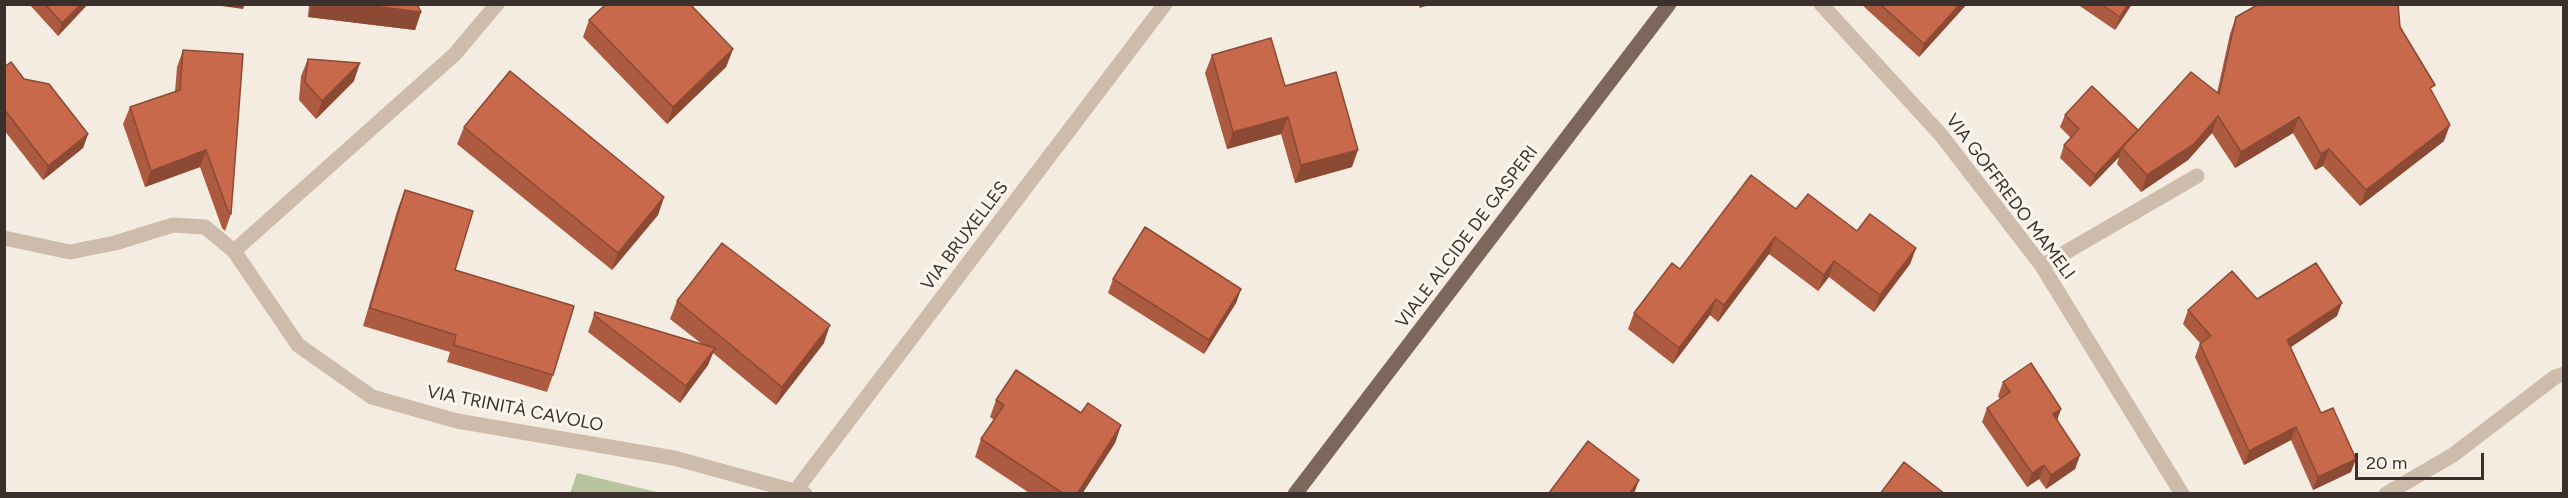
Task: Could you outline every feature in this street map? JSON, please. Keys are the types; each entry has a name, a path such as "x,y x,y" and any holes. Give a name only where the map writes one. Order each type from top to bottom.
{"main road":[{"name":"VIALE ALCIDE DE GASPERI","path":"1296,494 1669,4"}],"street":[{"path":"234,251 455,54 497,4"},
{"name":"VIA BRUXELLES","path":"801,492 1166,4"},
{"name":"VIA GOFFREDO MAMELI","path":"1821,4 1941,135 2042,266 2181,494"},
{"path":"2042,266 2197,177"},
{"name":"VIA TRINITÀ CAVOLO","path":"4,238 70,252 115,243 173,225 205,227 234,251 298,345 372,397 457,421 674,458 801,492"},
{"path":"2386,494 2453,455 2555,377 2564,374"}],"green space":[{"path":"577,473 657,492 570,493"}],"building":[{"path":"45,4 81,4 62,23"},
{"path":"357,4 417,4 421,12"},
{"path":"606,4 690,4 733,49 673,107 589,20"},
{"path":"1880,4 1960,4 1924,44"},
{"path":"2101,4 2128,4 2120,17"},
{"path":"2259,4 2398,4 2400,27 2435,85 2430,88 2450,125 2366,190 2329,149 2321,154 2299,117 2241,152 2218,116 2194,144 2147,175 2122,148 2191,72 2219,94 2236,17"},
{"path":"1271,38 1285,86 1336,72 1358,150 1301,165 1288,117 1233,132 1212,55"},
{"path":"183,50 243,54 231,214 206,150 151,171 130,107 180,90"},
{"path":"308,59 360,63 322,101 305,82"},
{"path":"11,62 24,79 49,84 88,134 48,166 4,109 4,67"},
{"path":"510,71 664,197 618,253 464,127"},
{"path":"2092,86 2138,130 2095,175 2064,145 2079,129 2065,115"},
{"path":"1751,175 1796,209 1808,194 1857,231 1870,214 1916,248 1880,295 1834,261 1824,275 1775,237 1724,305 1716,299 1679,348 1634,313 1672,263 1680,269"},
{"path":"405,190 473,211 455,270 574,306 553,375 454,345 456,335 370,308"},
{"path":"1145,227 1241,289 1209,340 1113,279"},
{"path":"722,243 830,325 782,387 677,301"},
{"path":"2316,263 2342,303 2287,340 2321,413 2333,408 2356,459 2318,477 2296,427 2249,451 2200,344 2211,336 2188,310 2232,271 2257,299"},
{"path":"595,312 715,348 686,386 594,315"},
{"path":"2031,363 2061,409 2053,414 2080,455 2051,475 2044,465 2032,473 1987,408 2010,392 2003,382"},
{"path":"1016,370 1081,413 1088,403 1121,425 1077,494 1064,494 981,439 1004,405 996,400"},
{"path":"1588,441 1639,480 1629,494 1549,493"},
{"path":"1904,462 1945,494 1880,494"}]}
